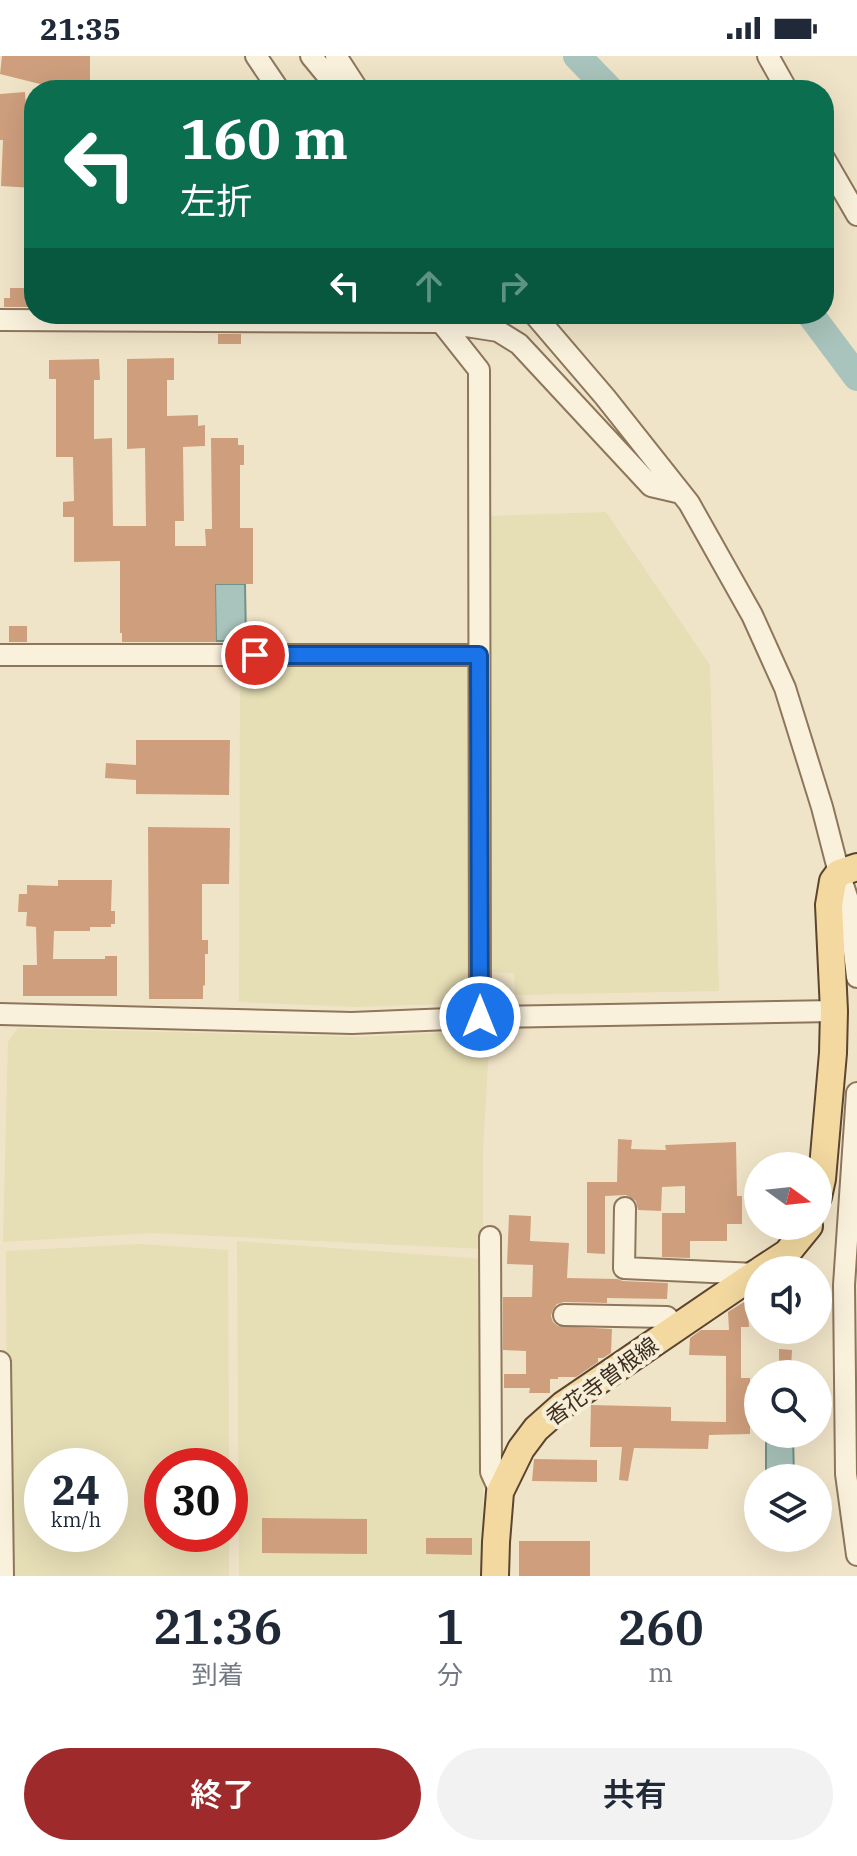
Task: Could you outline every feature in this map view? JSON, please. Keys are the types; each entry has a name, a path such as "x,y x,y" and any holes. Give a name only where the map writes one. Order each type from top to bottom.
{"main road":[{"path":"824,1152 834,1011 829,905 833,881 848,870"},
{"name":"香花寺曽根線","path":"782,1256 798,1240"},
{"name":"香花寺曽根線","path":"495,1576 500,1492 521,1449 536,1429 563,1405 744,1282"}],"street":[{"path":"256,56 272,80"},
{"path":"311,56 331,80"},
{"path":"336,56 352,80"},
{"path":"768,56 781,80"},
{"path":"834,175 857,215"},
{"path":"0,320 24,320"},
{"path":"443,324 479,370 480,1017"},
{"path":"466,324 498,331 519,344 651,486 681,493"},
{"path":"543,324 689,503 752,615 785,688 848,870 857,977"},
{"path":"0,655 479,655"},
{"path":"0,1014 352,1023 480,1017 834,1011"},
{"path":"857,1093 844,1285 846,1474 857,1555"},
{"path":"625,1208 624,1268 744,1272"},
{"path":"490,1237 491,1472 500,1492"},
{"path":"564,1315 667,1317 677,1327"},
{"path":"0,1362 3,1576"}],"shaded area":[{"path":"606,512 710,665 719,991 515,995 514,973 487,972 489,516"},
{"path":"240,661 473,662 472,1003 356,1007 239,1002"},
{"path":"18,1028 361,1037 490,1030 483,1149 483,1249 152,1233 3,1242 8,1042"},
{"path":"237,1241 483,1259 483,1576 239,1576 239,1552 248,1552 248,1448 238,1448"},
{"path":"140,1244 228,1250 229,1448 144,1448 144,1552 229,1552 229,1576 8,1576 6,1251"}],"water":[{"path":"215,584 245,584 246,641 216,641"},
{"path":"766,1448 793,1448 794,1464 766,1464"}],"building":[{"path":"2,56 90,56 90,80 24,80 0,74"},
{"path":"24,92 24,187 1,186 3,140 0,140 0,94"},
{"path":"10,288 24,288 24,307 4,307 4,298 10,298"},
{"path":"218,334 241,334 241,344 218,344"},
{"path":"174,358 174,380 167,380 167,416 198,415 198,426 205,425 205,446 183,447 184,521 175,521 175,546 206,546 205,529 212,529 211,438 238,438 238,445 244,445 244,465 240,465 240,528 253,528 253,584 215,584 216,642 122,642 120,561 74,562 74,517 63,517 63,502 74,501 73,457 56,457 56,379 49,379 49,360 99,359 100,380 94,380 94,439 112,438 113,526 146,526 145,448 127,449 127,359"},
{"path":"9,626 27,626 27,642 9,642"},
{"path":"136,740 230,740 229,795 136,794 136,780 105,778 106,763 136,765"},
{"path":"148,827 230,828 229,884 202,884 202,940 208,940 203,999 149,999"},
{"path":"58,880 112,880 111,911 115,911 115,924 111,927 90,927 90,931 54,931 53,959 105,959 105,956 117,956 117,996 23,996 23,965 37,965 36,927 26,926 27,912 18,912 19,894 27,894 27,885 58,886"},
{"path":"618,1139 632,1140 631,1149 666,1150 665,1145 736,1142 737,1196 742,1196 742,1224 727,1224 727,1241 690,1241 690,1258 662,1257 662,1213 685,1213 685,1186 662,1187 661,1211 638,1210 636,1201 626,1195 605,1196 605,1254 587,1253 587,1182 617,1182"},
{"path":"509,1215 531,1216 530,1241 569,1243 567,1278 668,1283 667,1299 607,1298 607,1303 557,1304 551,1316 558,1326 612,1329 611,1353 598,1358 598,1362 576,1377 550,1379 550,1393 529,1393 530,1388 504,1388 504,1374 526,1374 526,1351 503,1350 503,1297 532,1297 533,1265 507,1264"},
{"path":"744,1302 741,1378 744,1378 744,1434 709,1435 708,1449 634,1448 628,1481 619,1480 622,1447 590,1447 591,1405 671,1407 671,1421 726,1422 726,1356 689,1355 690,1338 701,1330 729,1330 728,1312"},
{"path":"779,1349 792,1350 791,1360 779,1360"},
{"path":"534,1459 597,1460 597,1482 532,1481"},
{"path":"262,1518 367,1519 367,1554 262,1553"},
{"path":"426,1538 472,1538 472,1555 426,1554"},
{"path":"519,1541 590,1541 590,1576 519,1576"}],"waterway":[{"path":"577,56 600,80"},
{"path":"817,324 857,377"}],"route":[{"path":"255,655 479,655 480,1017"}]}
